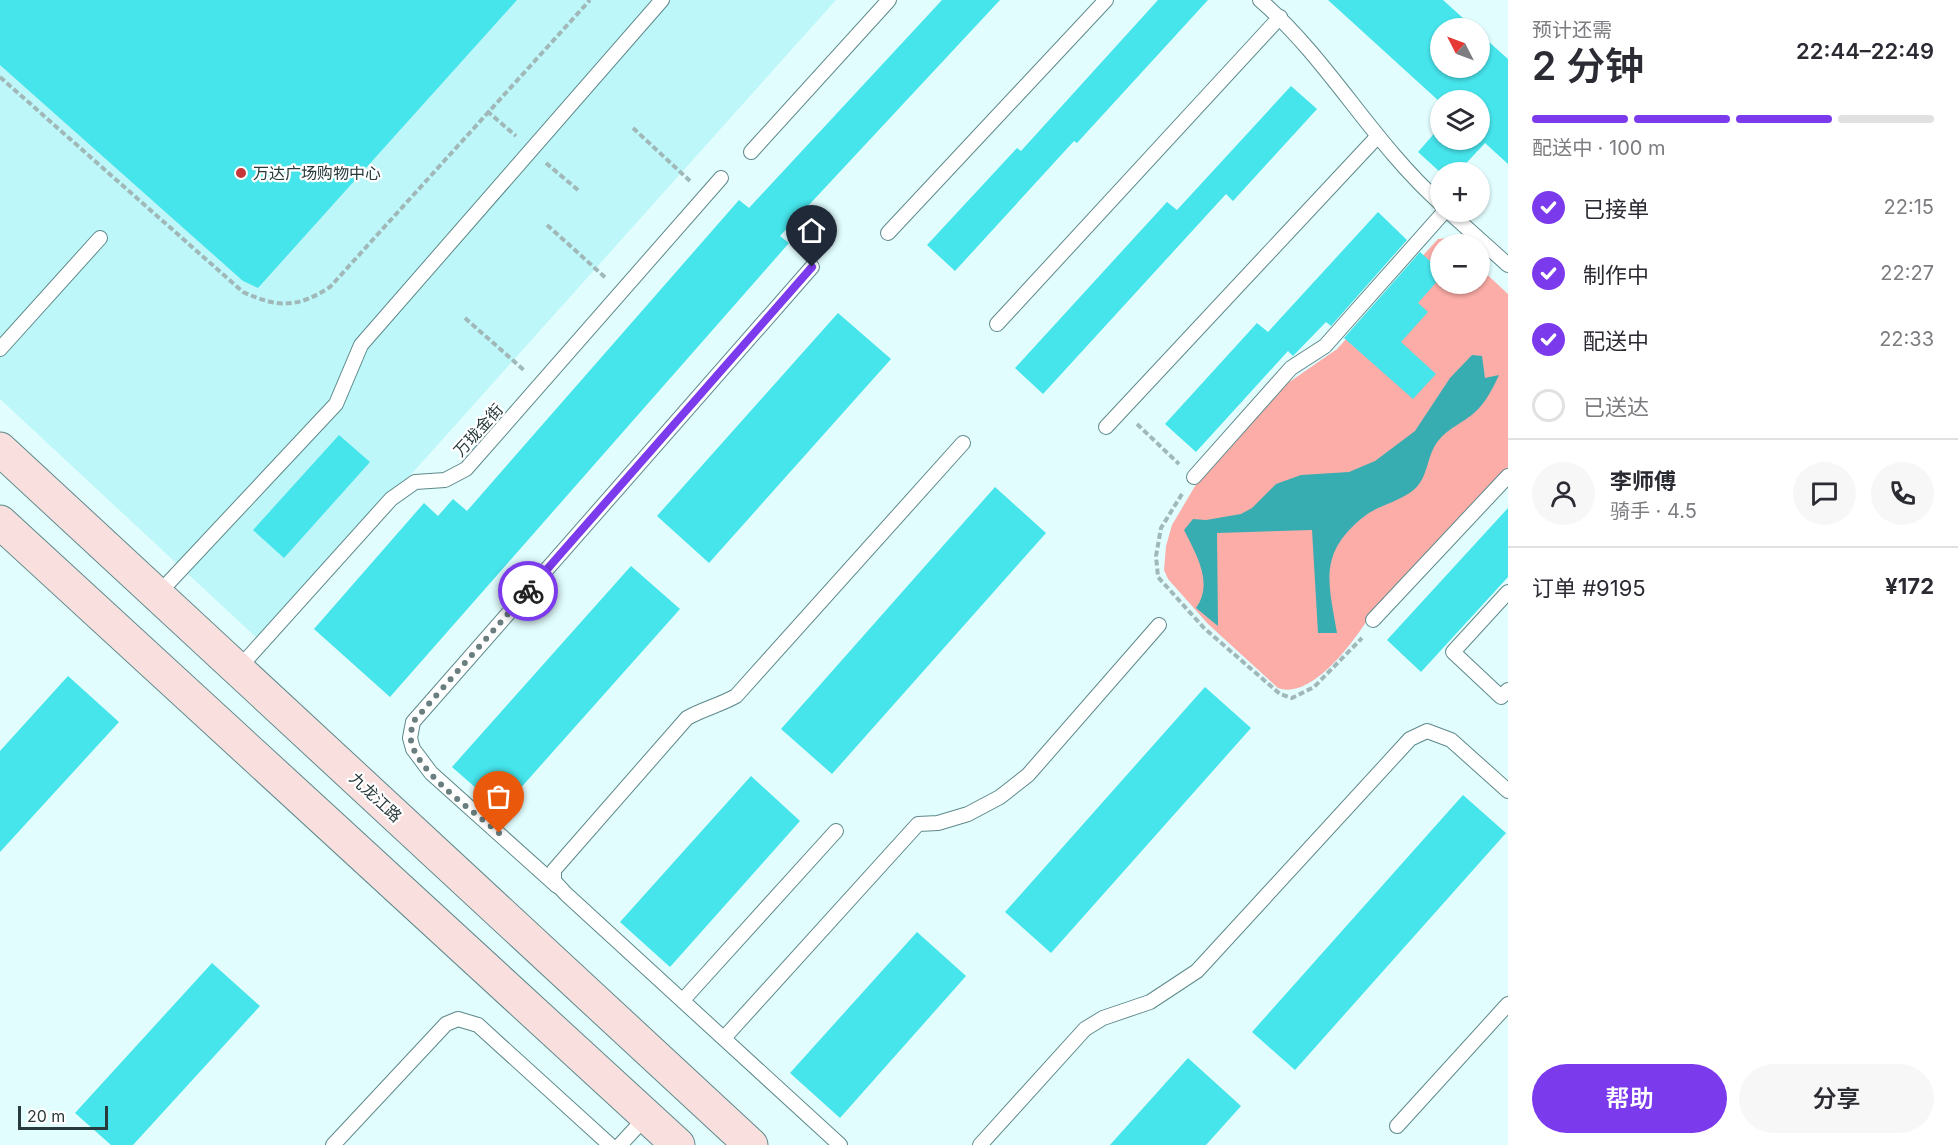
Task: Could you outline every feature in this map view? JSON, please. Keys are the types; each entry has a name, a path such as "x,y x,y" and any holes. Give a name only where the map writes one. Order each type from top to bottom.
{"street":[{"name":"九龙江路","path":"0,449 751,1145"},
{"path":"0,522 673,1143"}],"lane":[{"path":"158,594 336,404 361,345 662,0"},
{"path":"752,152 889,0"},
{"path":"888,233 1106,0"},
{"path":"1260,0 1280,17 1315,55 1377,137 1430,193"},
{"path":"997,324 1280,17"},
{"path":"1106,427 1377,137"},
{"name":"万珑金街","path":"238,669 391,499 415,482 445,480 461,473 721,178"},
{"path":"1194,477 1291,368 1325,346 1435,222"},
{"path":"1460,222 1508,265"},
{"path":"0,349 100,238"},
{"path":"812,267 413,722 410,738 413,749 431,773 840,1145"},
{"path":"566,894 555,881 554,870 569,852 687,718 701,709 723,704 736,696 963,443"},
{"path":"1374,620 1508,477"},
{"path":"1508,592 1454,652 1501,697 1508,690"},
{"path":"724,1038 918,824 939,823 968,814 1000,797 1028,775 1159,626"},
{"path":"980,1145 1085,1029 1103,1018 1150,1002 1197,971 1410,739 1427,731 1451,740 1508,791"},
{"path":"683,1000 836,831"},
{"path":"1396,1126 1508,1004"},
{"path":"333,1145 446,1024 458,1019 478,1025 610,1145"},
{"path":"620,1145 646,1117"}],"path":[{"path":"0,76 243,292 280,304 296,303 309,301 330,287 590,0"},
{"path":"633,128 706,195"},
{"path":"547,225 621,292"},
{"path":"465,318 540,384"},
{"path":"1122,410 1194,477 1161,528 1156,556 1158,578 1204,628 1280,694 1292,698 1314,687 1359,643 1374,620"}],"shaded area":[{"path":"0,0 836,0 261,642 0,399"},
{"path":"1430,248 1430,294 1490,294 1490,277 1508,294 1508,467 1368,619 1352,642 1329,667 1304,686 1291,690 1278,688 1208,624 1168,579 1164,570 1166,546 1172,525 1198,481 1285,385 1337,349"}],"water":[{"path":"1472,355 1482,356 1485,378 1499,375 1485,400 1474,413 1438,441 1417,487 1366,515 1340,542 1333,555 1330,583 1337,633 1318,633 1312,530 1217,533 1218,626 1196,608 1201,598 1203,579 1198,559 1184,530 1193,519 1206,520 1241,514 1252,508 1276,484 1301,475 1349,472 1375,461 1415,431 1450,378"}],"building":[{"name":"万达广场购物中心","path":"0,0 517,0 258,288 243,281 0,65"},
{"path":"942,0 1000,0 780,236 789,243 390,697 314,629 424,503 438,516 453,499 467,511 739,200 749,208"},
{"path":"1158,0 1208,0 1077,143 1074,141 955,271 927,245 1017,148 1021,151"},
{"path":"1328,0 1443,0 1463,18 1430,18 1430,78 1490,78 1490,43 1508,59 1508,164 1490,148 1490,90 1430,90 1430,93"},
{"path":"1291,86 1317,109 1233,201 1226,194 1043,394 1015,368 1167,202 1177,210"},
{"path":"1430,138 1430,150 1478,150 1467,162 1430,163 1418,152"},
{"path":"1378,212 1407,240 1331,326 1326,322 1293,356 1288,351 1196,452 1165,424 1257,323 1268,332"},
{"path":"1420,252 1430,261 1430,289 1418,303 1428,312 1401,342 1436,374 1413,399 1344,338"},
{"path":"838,313 891,359 709,563 657,516"},
{"path":"339,435 370,462 284,558 253,530"},
{"path":"995,487 1046,533 832,774 781,729"},
{"path":"1508,508 1508,577 1421,672 1387,640"},
{"path":"631,566 680,609 501,810 452,767"},
{"path":"68,676 119,722 0,852 0,751"},
{"path":"1205,687 1251,728 1051,953 1005,912"},
{"path":"751,776 800,821 670,967 620,922"},
{"path":"1463,795 1506,833 1295,1070 1252,1032"},
{"path":"917,932 966,976 840,1118 790,1073"},
{"path":"212,963 260,1006 133,1145 111,1145 75,1113"},
{"path":"1188,1058 1241,1106 1206,1145 1110,1145"}],"way so far":[{"path":"499,833 431,773 413,749 410,738 413,722 528,591"}],"place":[{"name":"万达广场购物中心","path":"241,173"}],"route":[{"path":"528,591 812,267"}]}
